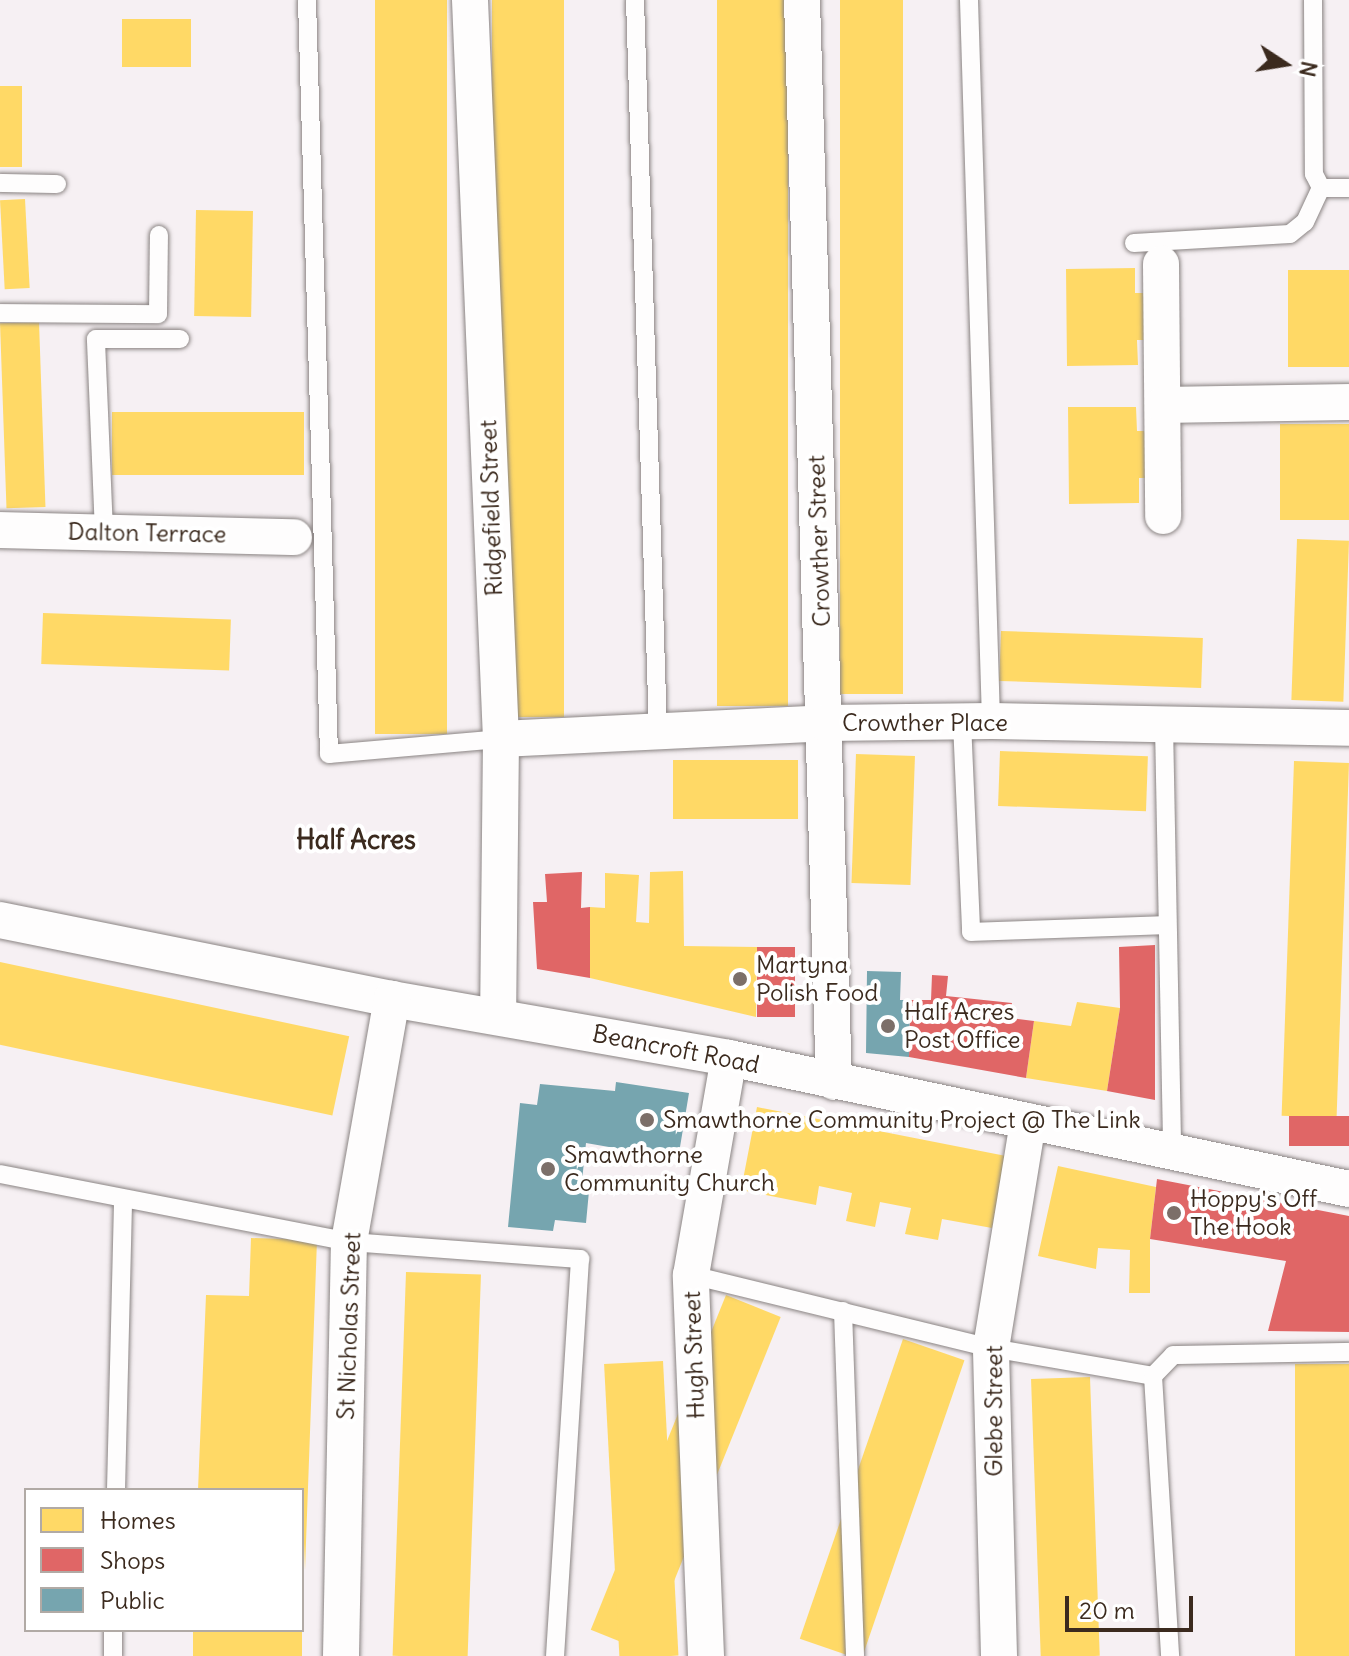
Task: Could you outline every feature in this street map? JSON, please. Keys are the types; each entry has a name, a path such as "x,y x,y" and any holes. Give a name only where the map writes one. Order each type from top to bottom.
{"street":[{"name":"Ridgefield Street","path":"470,0 501,739 498,1016"},
{"name":"Crowther Street","path":"802,0 834,1082"},
{"path":"1147,254 1163,405 1163,516"},
{"path":"1163,405 1349,402"},
{"name":"Dalton Terrace","path":"0,530 294,537"},
{"name":"Crowther Place","path":"501,739 825,723 976,722 1349,728"},
{"name":"Beancroft Road","path":"0,920 392,999 729,1058 1349,1189"},
{"name":"St Nicholas Street","path":"341,1656 349,1242 392,999"},
{"name":"Hugh Street","path":"706,1656 691,1275 729,1058"},
{"name":"Glebe Street","path":"999,1656 991,1348 1028,1121"}],"lane":[{"path":"307,0 329,754 501,739"},
{"path":"635,0 658,732"},
{"path":"969,0 976,722 971,932 1167,925"},
{"path":"1313,0 1314,174 1321,188"},
{"path":"0,183 57,184"},
{"path":"1321,188 1349,188"},
{"path":"1147,254 1290,234 1305,222 1321,188"},
{"path":"0,313 158,314 159,235"},
{"path":"104,532 96,339 180,339"},
{"path":"1164,725 1172,1150"},
{"path":"0,1174 349,1242 580,1259 555,1656"},
{"path":"116,1488 123,1199"},
{"path":"691,1275 991,1348 1153,1376"},
{"path":"843,1311 855,1656"},
{"path":"1170,1656 1153,1376 1173,1355 1349,1352"},
{"path":"113,1632 113,1656"}],"building: Homes":[{"path":"375,0 447,0 447,734 375,734"},
{"path":"492,0 564,0 564,717 492,717"},
{"path":"717,0 788,0 788,706 717,706"},
{"path":"840,0 903,0 903,694 840,694"},
{"path":"122,19 191,19 191,67 122,67"},
{"path":"0,86 22,86 22,167 0,167"},
{"path":"25,199 30,288 5,289 0,200"},
{"path":"196,210 253,211 251,317 194,316"},
{"path":"1135,268 1135,293 1144,293 1145,340 1137,340 1138,365 1067,366 1066,269"},
{"path":"1288,270 1349,270 1349,367 1288,367"},
{"path":"39,322 45,507 6,508 0,323"},
{"path":"1068,407 1136,407 1137,431 1145,431 1146,478 1139,478 1139,503 1069,504"},
{"path":"112,412 304,412 304,475 112,475"},
{"path":"1280,424 1349,424 1349,520 1280,520"},
{"path":"1297,539 1349,541 1343,702 1291,700"},
{"path":"43,613 231,620 229,671 41,664"},
{"path":"1001,631 1203,638 1201,688 999,681"},
{"path":"1000,751 1148,756 1146,811 998,806"},
{"path":"856,754 915,756 910,885 851,883"},
{"path":"673,760 798,760 798,819 673,819"},
{"path":"1294,761 1349,763 1337,1118 1282,1116"},
{"path":"683,871 684,946 757,947 756,1017 590,978 590,907 605,908 605,873 639,875 636,922 649,923 650,872"},
{"path":"0,962 349,1036 332,1115 0,1045"},
{"path":"1077,1002 1120,1008 1107,1091 1026,1078 1034,1021 1071,1026"},
{"path":"757,1107 1006,1156 992,1228 942,1219 938,1240 905,1234 911,1208 880,1202 875,1227 846,1221 852,1193 819,1186 816,1205 741,1190"},
{"path":"1058,1166 1156,1187 1150,1239 1150,1293 1129,1293 1130,1250 1098,1248 1096,1269 1038,1256"},
{"path":"251,1238 317,1240 305,1570 304,1488 198,1488 206,1295 249,1296"},
{"path":"406,1272 481,1275 468,1656 393,1656"},
{"path":"726,1295 781,1317 645,1652 591,1630"},
{"path":"903,1339 964,1360 863,1656 850,1656 800,1639"},
{"path":"663,1361 678,1656 619,1656 604,1364"},
{"path":"1295,1364 1349,1364 1349,1656 1295,1656"},
{"path":"1090,1377 1100,1656 1041,1656 1031,1379"},
{"path":"193,1632 302,1632 302,1656 193,1656"}],"building: Shops":[{"path":"582,872 581,908 590,907 590,978 537,969 533,902 547,902 545,874"},
{"path":"1155,945 1155,1100 1107,1091 1120,1008 1119,947"},
{"path":"757,947 795,947 795,1017 757,1017"},
{"path":"932,975 948,976 946,996 1012,1003 1010,1018 1034,1021 1026,1078 909,1057 910,1000 931,1000"},
{"path":"1289,1116 1349,1116 1349,1146 1289,1146"},
{"path":"1157,1179 1349,1216 1349,1332 1268,1331 1286,1261 1150,1239"}],"building: Public":[{"name":"Half Acres Post Office","path":"867,971 901,972 900,1000 910,1000 909,1057 866,1053"},
{"name":"Smawthorne Community Church","path":"616,1082 689,1093 678,1159 586,1143 581,1190 589,1191 586,1223 555,1220 553,1231 508,1227 520,1103 537,1105 540,1084 615,1091"}],"place":[{"name":"Martyna Polish Food","path":"740,979"},
{"name":"Half Acres Post Office","path":"888,1026"},
{"name":"Smawthorne Community Project @ The Link","path":"647,1120"},
{"name":"Smawthorne Community Church","path":"548,1169"},
{"name":"Hoppy's Off The Hook","path":"1174,1213"}],"district":[{"name":"Half Acres","path":"356,840"}]}
